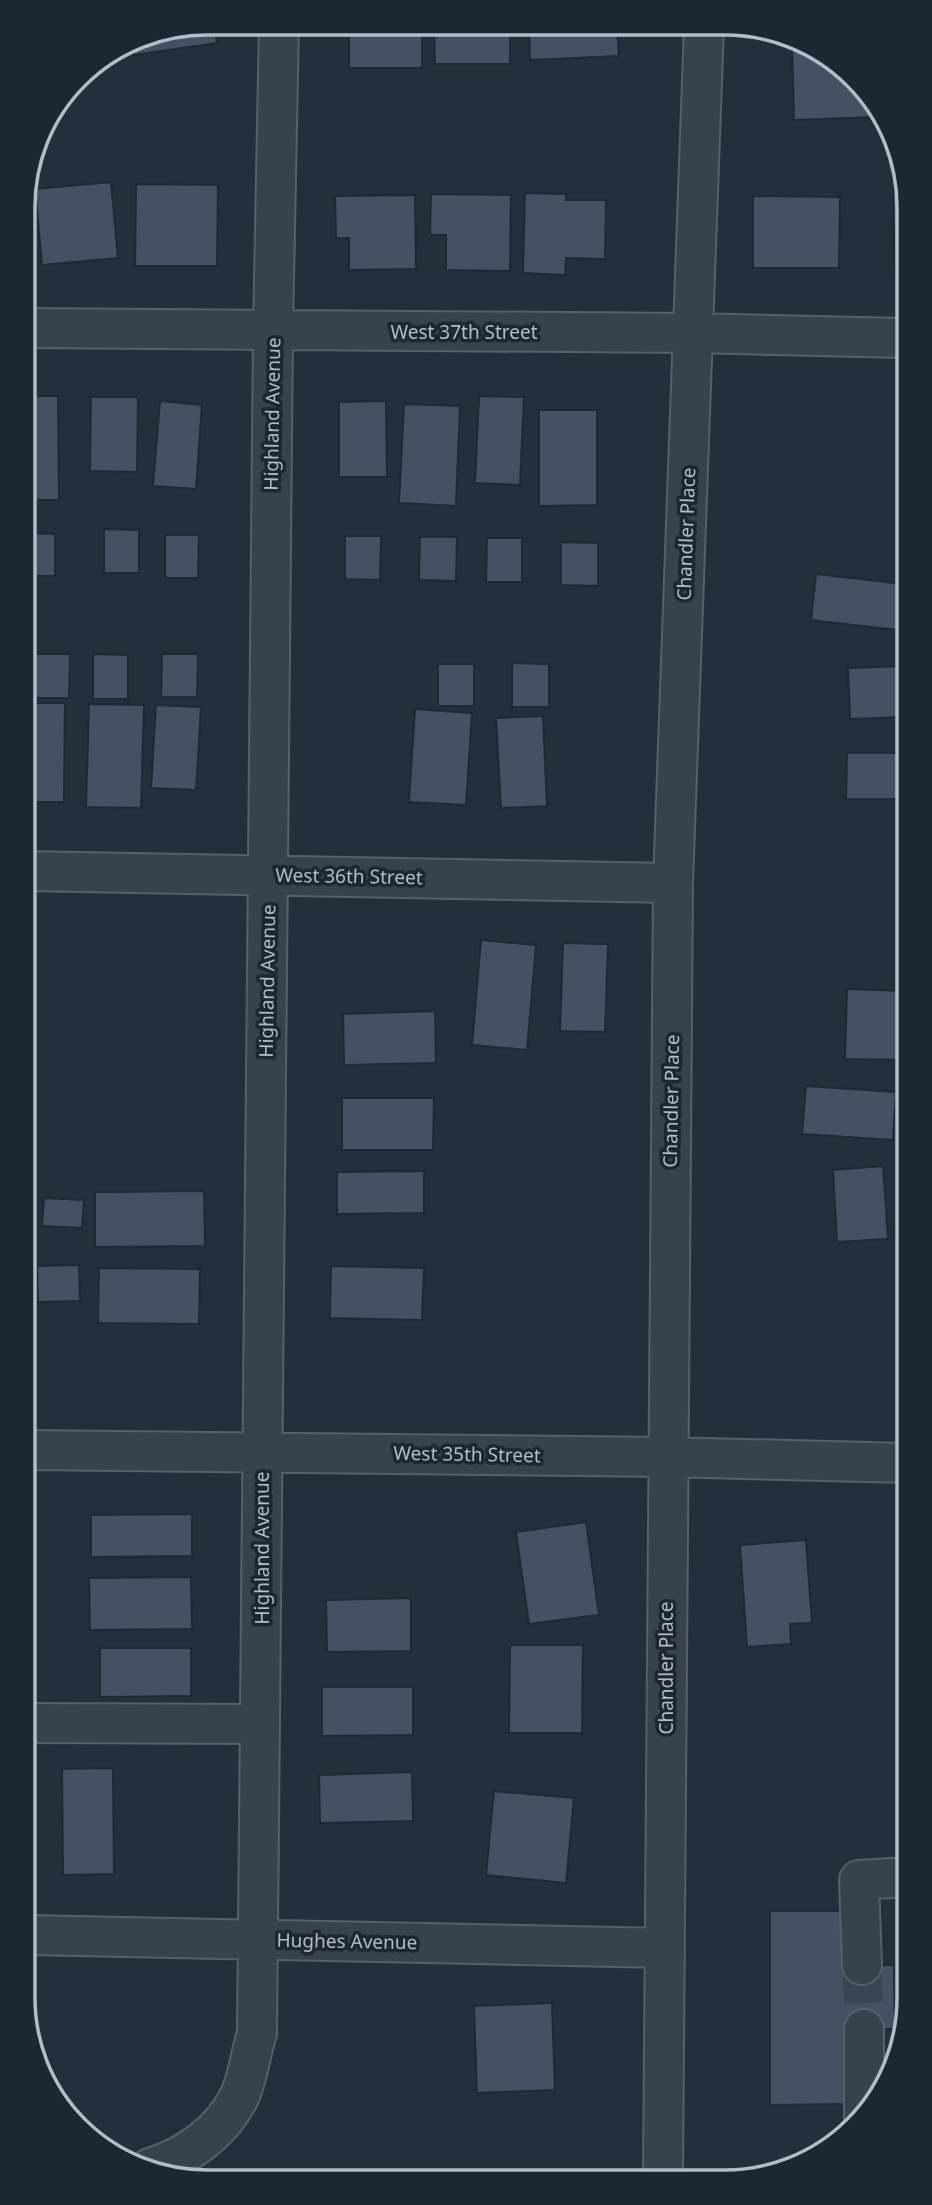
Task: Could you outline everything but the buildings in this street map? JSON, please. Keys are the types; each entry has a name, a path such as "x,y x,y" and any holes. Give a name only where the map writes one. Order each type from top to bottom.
{"street":[{"name":"Highland Avenue","path":"164,2164 171,2162 214,2133 240,2095 257,2033 273,331 279,35"},
{"name":"Chandler Place","path":"663,2170 673,883 704,35"},
{"name":"West 37th Street","path":"35,328 693,333 897,338"},
{"name":"West 36th Street","path":"35,871 673,883"},
{"name":"West 35th Street","path":"35,1450 262,1451 897,1462"},
{"path":"35,1723 260,1724"},
{"path":"862,1965 859,1880 897,1878"},
{"name":"Hughes Avenue","path":"35,1935 665,1948"},
{"path":"864,2029 864,2099"}],"tunnel":[{"path":"862,1965 864,2029"}]}
